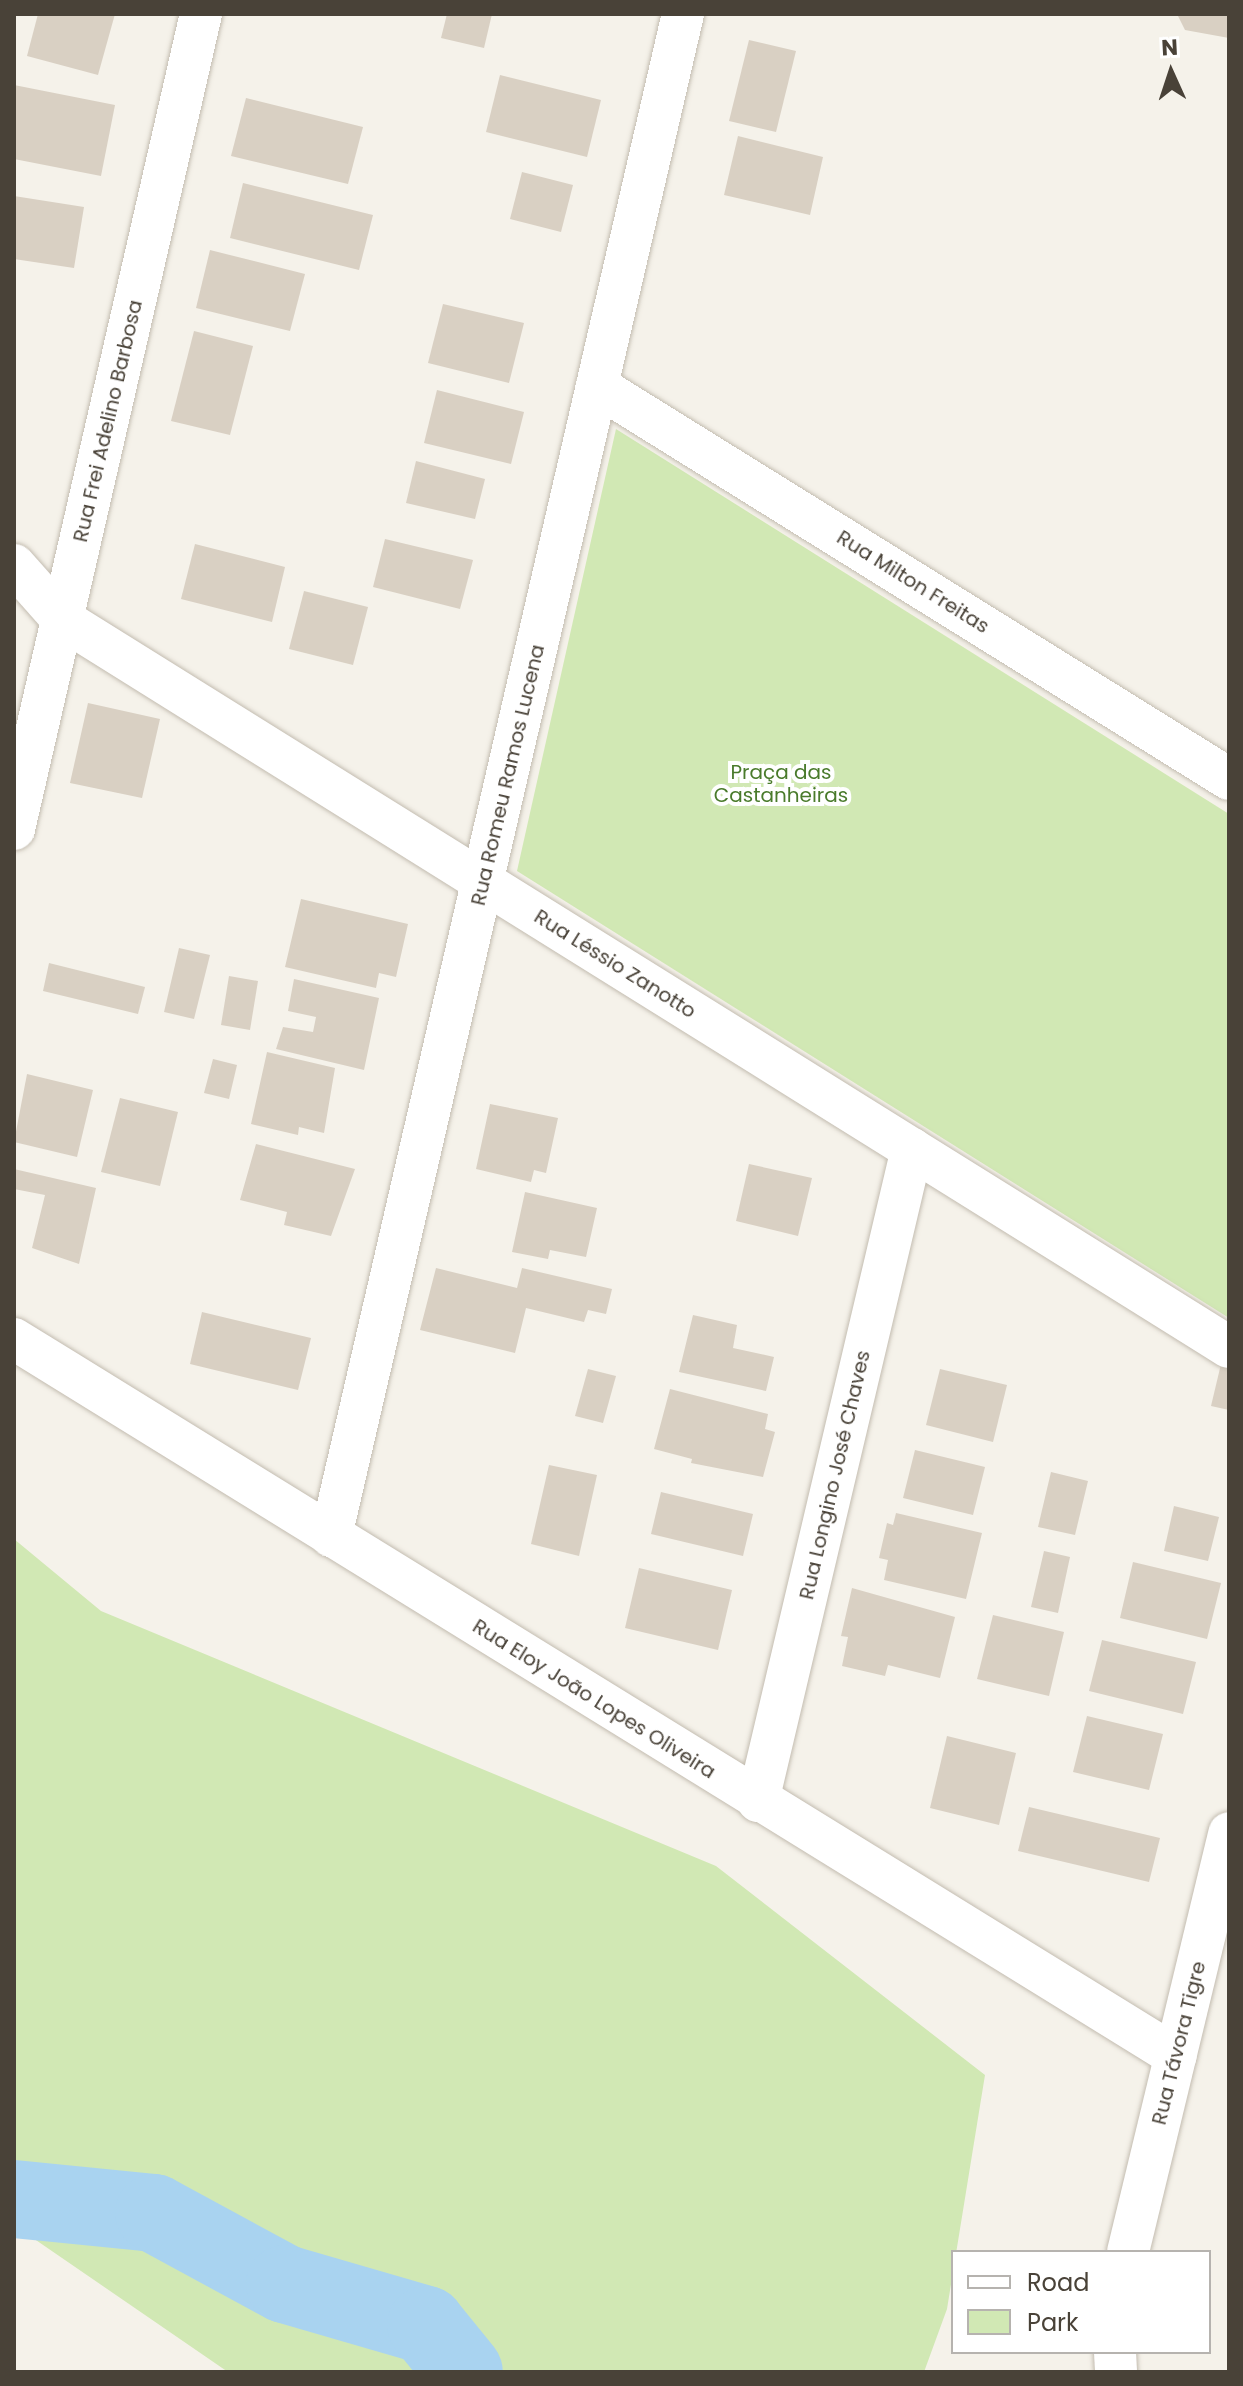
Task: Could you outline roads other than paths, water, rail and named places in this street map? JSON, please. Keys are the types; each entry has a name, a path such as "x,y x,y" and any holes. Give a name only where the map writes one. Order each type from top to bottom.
{"street":[{"name":"Rua Frei Adelino Barbosa","path":"14,829 201,14"},
{"name":"Rua Romeu Ramos Lucena","path":"331,1536 683,14"},
{"name":"Rua Milton Freitas","path":"597,386 1229,779"},
{"name":"Rua Léssio Zanotto","path":"14,565 62,619 1229,1347"},
{"name":"Rua Longino José Chaves","path":"758,1801 912,1149"},
{"name":"Rua Eloy João Lopes Oliveira","path":"14,1339 758,1801 1176,2056"},
{"name":"Rua Távora Tigre","path":"1128,2250 1229,1833"}],"waterway":[{"path":"14,2199 154,2213 285,2284 426,2325 464,2372"}],"park label":[{"name":"Praça das Castanheiras","path":"781,784"}]}
